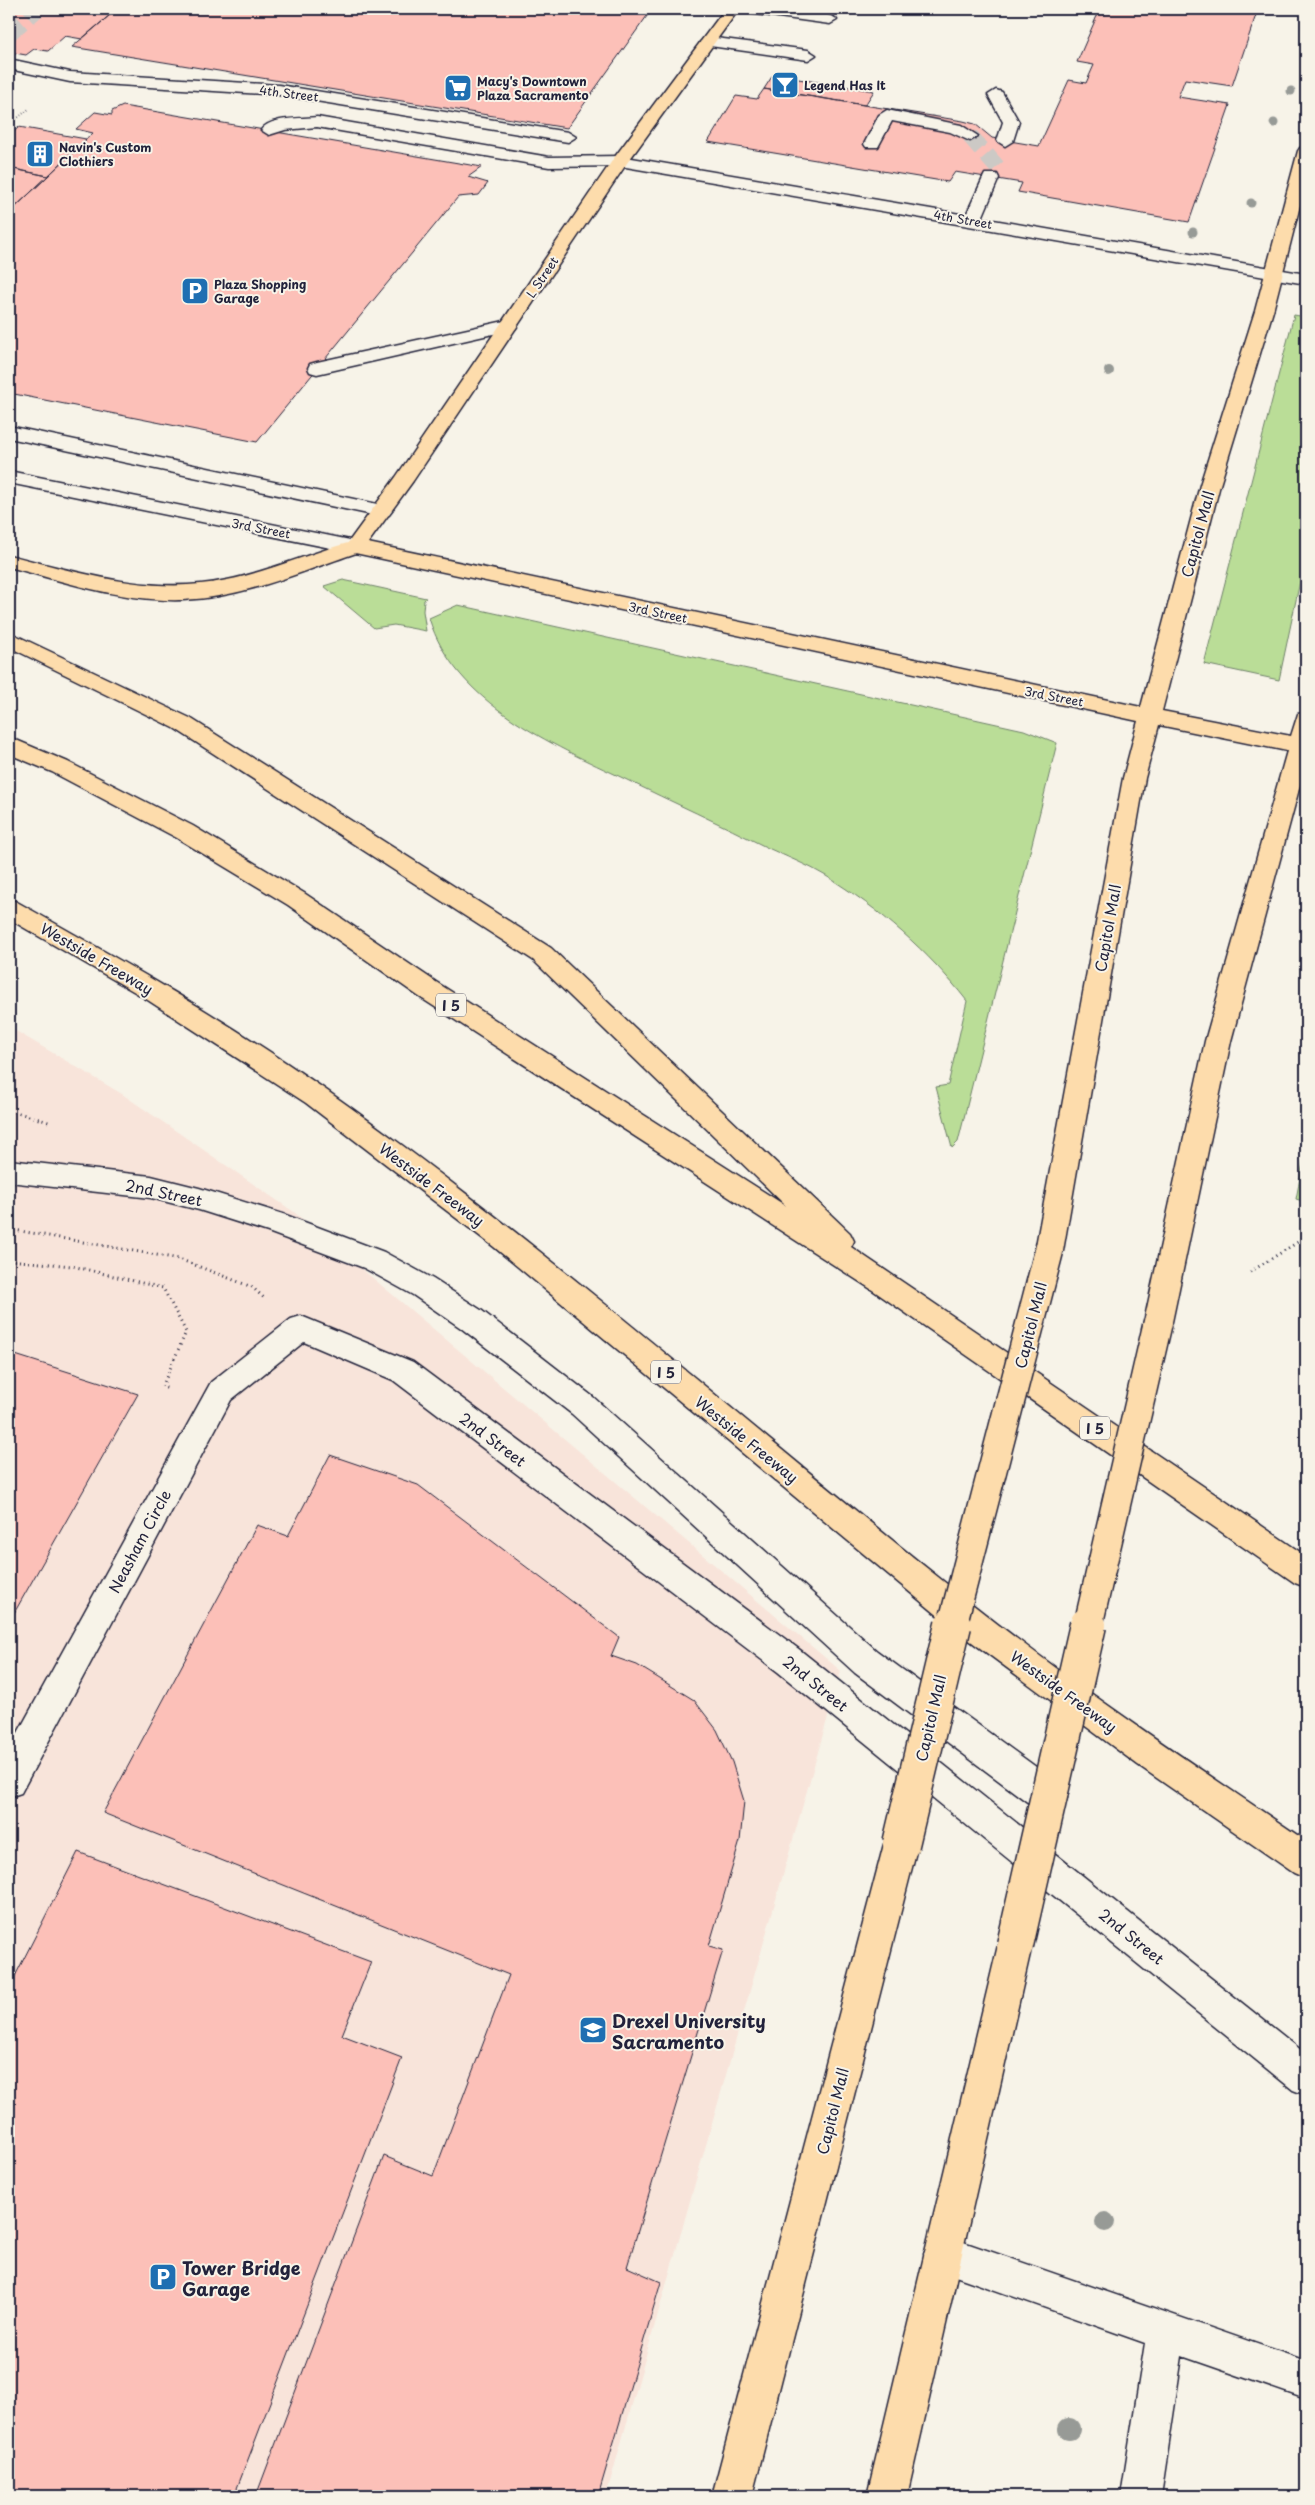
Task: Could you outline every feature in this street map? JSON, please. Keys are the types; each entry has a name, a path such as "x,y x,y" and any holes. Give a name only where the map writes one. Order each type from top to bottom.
{"main road":[{"name":"L Street","path":"355,547 382,511 620,161 732,9"},
{"name":"Capitol Mall","path":"732,2496 901,1844 931,1710 1049,1251 1134,778 1213,475 1274,274 1306,151"},
{"name":"3rd Street","path":"355,547 1040,694 1150,714 1303,747"},
{"path":"9,561 131,590 186,593 248,580 355,547"},
{"path":"9,640 182,723 542,954 884,1283"},
{"path":"887,2496 1050,1798 1158,1322 1218,1041 1303,747 1306,719"},
{"name":"I 5","path":"9,745 60,768 185,832 296,899 427,989 884,1283 1306,1573"},
{"name":"Westside Freeway","path":"9,908 149,988 315,1096 504,1239 964,1616 1150,1754 1306,1861"}],"street":[{"path":"748,9 830,20"},
{"path":"708,42 808,55"},
{"name":"4th Street","path":"9,64 70,76 279,90 568,138"},
{"path":"996,95 1011,122 1005,141"},
{"path":"872,144 887,116 955,128 970,136"},
{"name":"4th Street","path":"269,130 291,124 317,122 549,162 620,161 1306,279"},
{"path":"972,221 991,178"},
{"path":"317,368 509,325"},
{"path":"9,432 382,511"},
{"name":"3rd Street","path":"9,477 355,547"},
{"name":"2nd Street","path":"9,1171 151,1187 199,1199 273,1222 374,1260 423,1287 471,1318 582,1405 866,1662 1050,1798"},
{"name":"2nd Street","path":"301,1328 403,1371 789,1661 1306,2077"},
{"name":"Neasham Circle","path":"9,1781 217,1396 301,1328"},
{"path":"943,2254 1306,2380"},
{"path":"1141,2496 1166,2331"}],"path":[{"path":"9,1110 52,1123"},
{"path":"9,1229 179,1259 252,1288 301,1328"},
{"path":"1250,1272 1306,1238"},
{"path":"9,1260 72,1266 163,1288 186,1332 162,1386 176,1390"}],"shaded area":[{"path":"9,1027 122,1094 294,1212 841,1671 606,2496 9,2496"}],"green space":[{"path":"1294,315 1306,317 1306,553 1279,680 1204,664"},
{"path":"343,580 426,598 423,611 426,631 394,625 374,628 324,586"},
{"path":"458,605 1024,730 1057,743 958,1142 952,1148 936,1087 948,1085 967,1001 936,965 884,917 865,902 819,872 567,751 509,717 483,697 460,674 442,648 429,618"},
{"path":"1306,1147 1306,1202 1296,1199"}],"building":[{"path":"9,9 117,9 82,39 65,36 48,51 34,49 26,55 9,52"},
{"name":"Macy's Downtown Plaza Sacramento","path":"117,9 652,9 567,128 72,47"},
{"path":"1100,9 1258,9 1232,86 1185,79 1178,97 1230,105 1189,222 1018,192 1022,183 955,172 948,182 708,142 736,96 757,99 764,89 963,121 975,124 992,138 1039,146 1069,80 1086,83 1094,65 1077,62"},
{"path":"773,75 874,91 865,105 764,89"},
{"name":"Plaza Shopping Garage","path":"123,106 482,167 468,177 488,183 479,195 458,197 257,442 9,393 9,213 93,133 76,129 95,112 112,115 112,111"},
{"name":"Navin's Custom Clothiers","path":"19,127 86,139 48,176 9,168 9,136"},
{"path":"9,168 48,176 9,213"},
{"path":"9,1353 138,1394 9,1622"},
{"name":"Drexel University Sacramento","path":"330,1455 418,1485 619,1637 611,1656 637,1665 694,1700 717,1730 732,1762 744,1801 740,1841 709,1946 723,1950 627,2267 661,2282 598,2496 256,2496 384,2156 433,2176 509,1975 103,1813 257,1525 288,1536"},
{"name":"Tower Bridge Garage","path":"78,1852 371,1962 342,2035 402,2058 234,2496 9,2496 9,1988"}],"tunnel":[{"path":"9,33 37,9"},
{"path":"970,136 997,167"}],"place":[{"name":"Legend Has It","path":"785,85"},
{"name":"Macy's Downtown Plaza Sacramento","path":"458,88"},
{"name":"Navin's Custom Clothiers","path":"40,154"},
{"name":"Plaza Shopping Garage","path":"195,291"},
{"name":"Drexel University Sacramento","path":"593,2030"},
{"name":"Tower Bridge Garage","path":"163,2277"}]}
